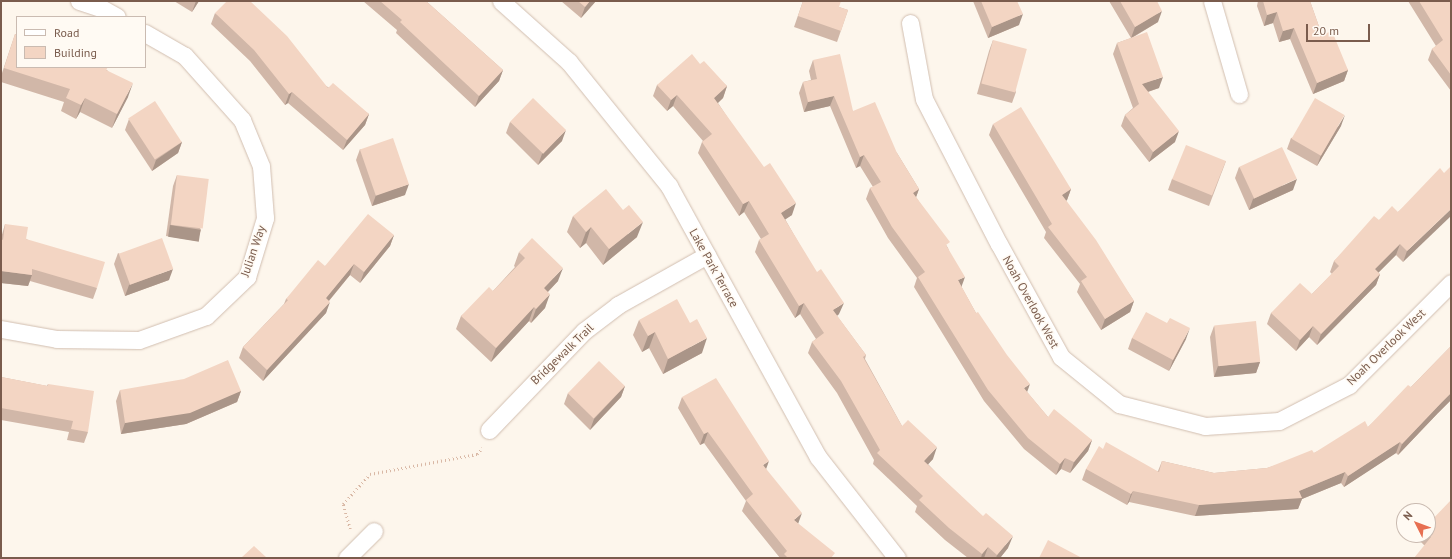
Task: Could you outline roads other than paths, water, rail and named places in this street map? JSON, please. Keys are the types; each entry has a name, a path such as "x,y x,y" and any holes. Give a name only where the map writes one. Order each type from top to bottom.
{"street":[{"path":"79,1 101,8 115,16"},
{"name":"Lake Park Terrace","path":"501,1 569,62 669,186 818,457 897,558"},
{"path":"1212,1 1239,94"},
{"name":"Noah Overlook West","path":"910,23 924,99 1028,297 1061,357 1119,404 1204,426 1279,421 1349,385 1451,283"},
{"name":"Julian Way","path":"1,329 57,339 139,340 206,316 246,278 265,218 258,159 242,120 185,56 146,34"},
{"name":"Bridgewalk Trail","path":"489,430 584,330 618,305 707,256"},
{"path":"347,558 374,531"}]}
